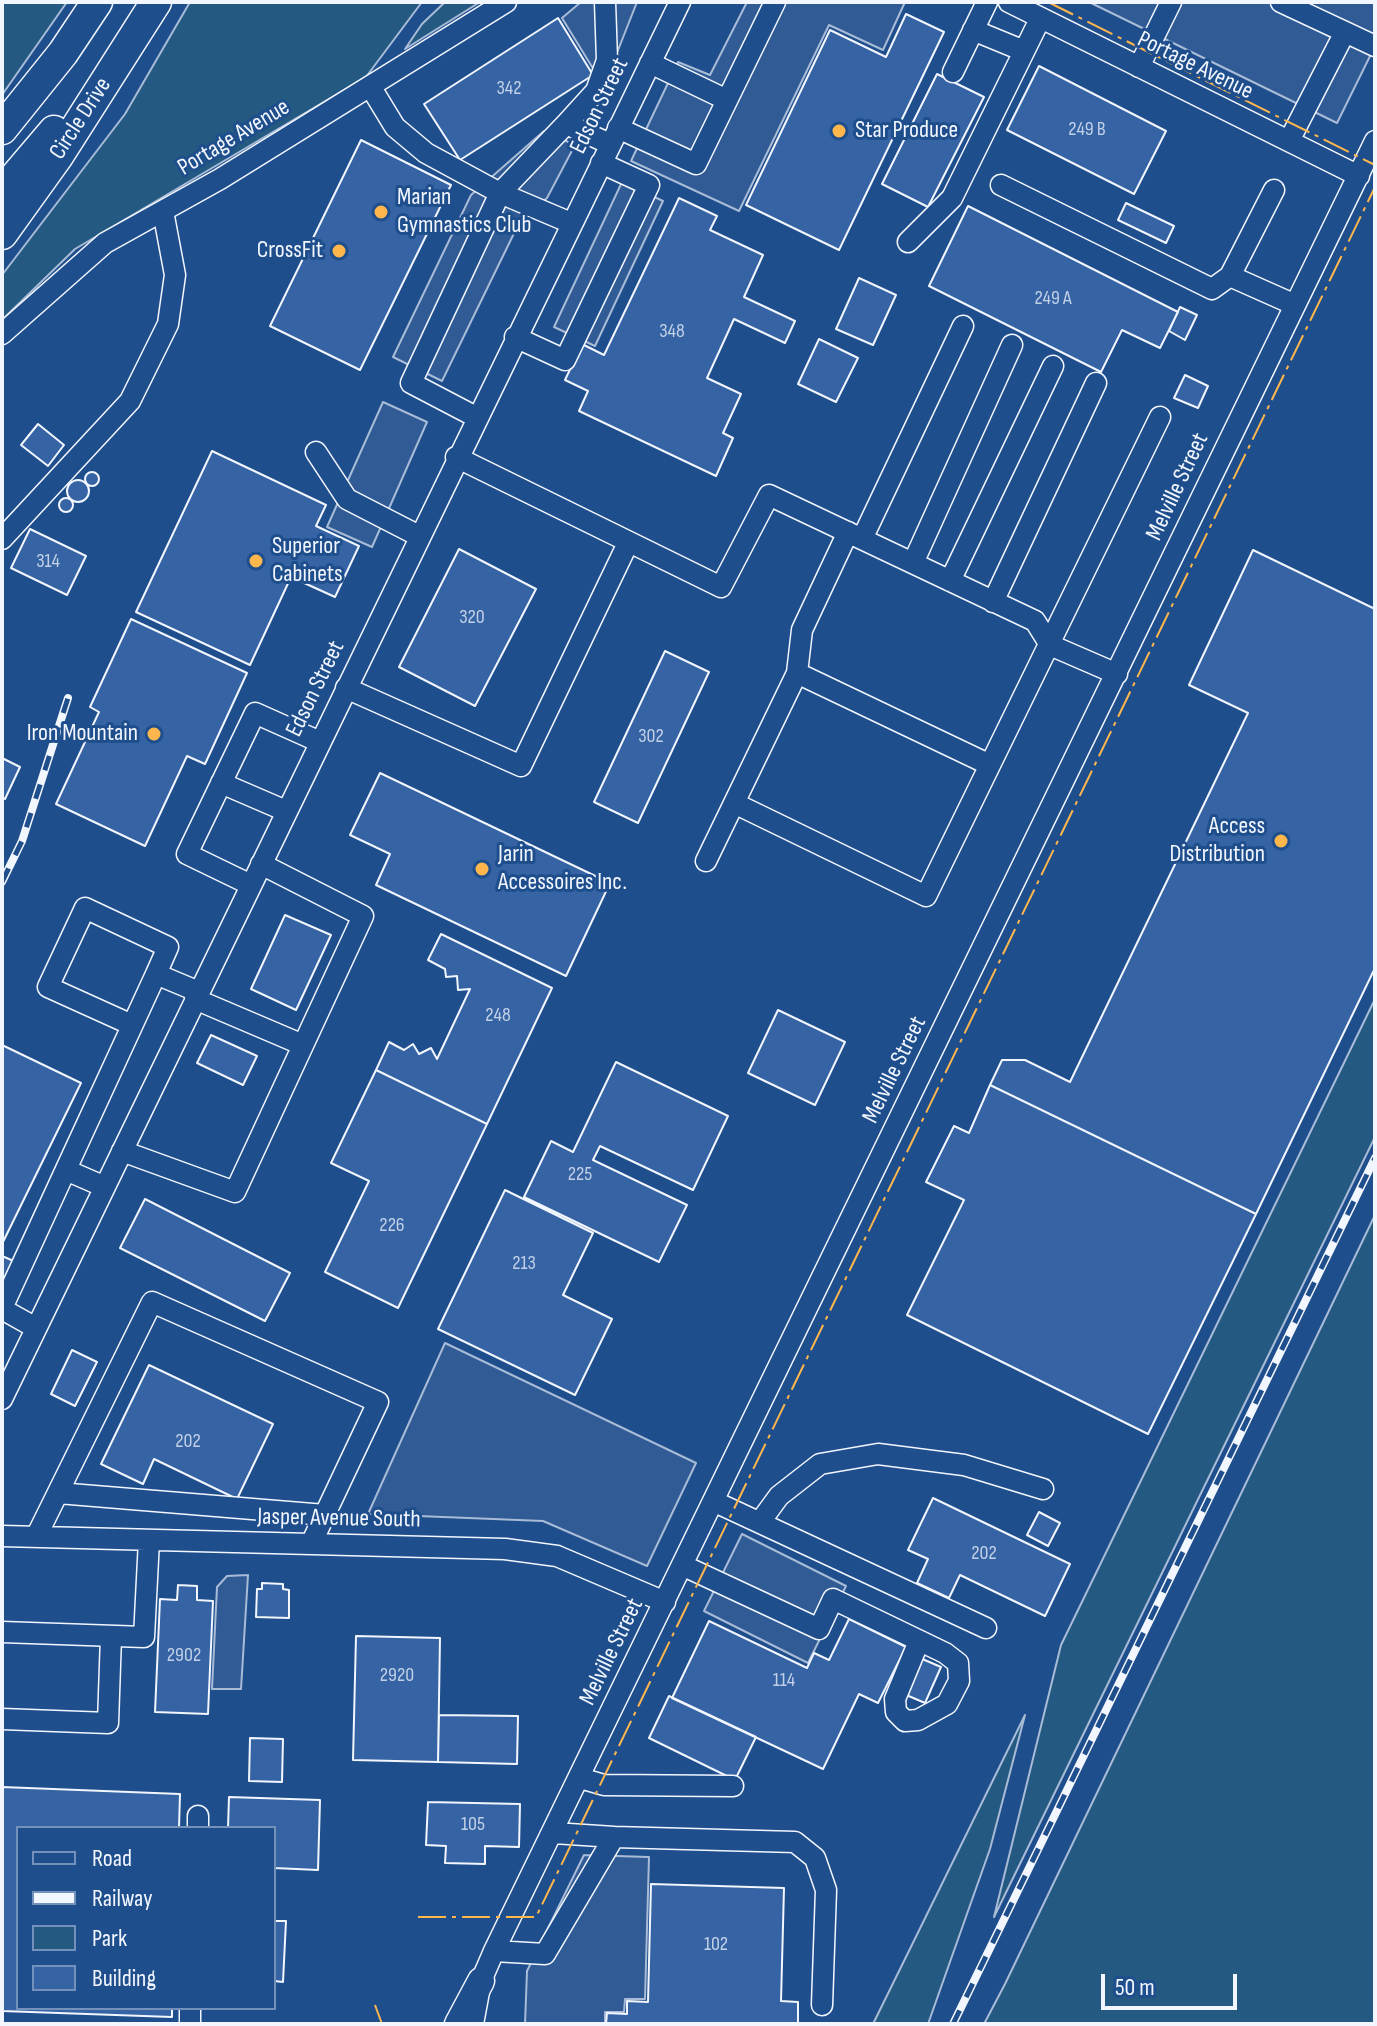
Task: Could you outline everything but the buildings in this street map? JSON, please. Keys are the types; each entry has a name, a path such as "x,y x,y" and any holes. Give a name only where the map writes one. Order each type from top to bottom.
{"highway":[{"path":"2,129 63,53 97,2"},
{"name":"Circle Drive","path":"2,234 58,156 156,2"},
{"path":"2,192 131,42"}],"main road":[{"path":"458,2024 481,1981"}],"street":[{"name":"Portage Avenue","path":"2,334 105,243 163,211 506,2"},
{"path":"476,417 411,383 500,193 596,91 607,60 605,2"},
{"name":"Edson Street","path":"4,1391 680,2"},
{"path":"566,124 614,136 696,164 775,2"},
{"path":"953,72 987,2"},
{"name":"Portage Avenue","path":"1009,2 1359,176"},
{"path":"1139,67 1171,2"},
{"path":"1281,2 1375,46"},
{"path":"908,242 952,198 1040,19"},
{"path":"973,30 1024,51"},
{"path":"1289,141 1345,32"},
{"path":"650,63 727,100"},
{"path":"370,86 395,127 426,153 500,193 571,223"},
{"name":"Melville Street","path":"473,2024 481,1981 494,1951 1375,141"},
{"path":"515,337 565,360 649,185 601,163"},
{"path":"1001,185 1212,289 1230,276 1274,190"},
{"path":"2,539 130,401 168,324 175,275 163,211"},
{"path":"1230,276 1293,304"},
{"path":"706,861 797,673 802,630 855,536 963,326"},
{"path":"913,563 1012,345"},
{"path":"950,581 1053,366"},
{"path":"993,602 1096,383"},
{"path":"734,803 926,896 1160,417"},
{"path":"316,452 347,499 419,536"},
{"path":"456,457 721,587 769,495 1035,621 1050,645 1117,674"},
{"path":"346,688 521,766 628,543"},
{"path":"797,673 990,765"},
{"path":"251,885 187,854 221,783 255,713 320,742"},
{"path":"221,783 286,811"},
{"path":"122,1151 235,1192 363,916 261,864"},
{"path":"36,1328 2,1308 168,947 85,908 48,987 132,1025"},
{"path":"156,974 303,1045"},
{"path":"66,1170 105,1187"},
{"path":"36,1537 152,1302 378,1402 311,1544"},
{"path":"760,1522 779,1496 820,1464 878,1454 964,1465 1043,1489"},
{"path":"58,1493 325,1515"},
{"path":"713,1501 986,1628"},
{"name":"Jasper Avenue South","path":"2,1536 505,1549 557,1556 665,1602"},
{"path":"2,1632 144,1637 149,1540"},
{"path":"684,1566 819,1629 833,1599 919,1641"},
{"path":"2,1719 108,1723 111,1636"},
{"path":"580,1778 604,1785 733,1786"},
{"path":"554,1833 795,1842 815,1858 826,1890 822,2005"},
{"path":"494,1951 545,1954 614,1837"}],"green space":[{"path":"2,2 67,2 2,95"},
{"path":"190,2 422,2 366,77 75,249 2,320 2,275 125,114"},
{"path":"445,2 480,2 405,49 422,24"},
{"path":"1375,999 1375,1137 994,1917 1061,1645"},
{"path":"1375,1215 1375,2024 984,2024 1005,1984"},
{"path":"1025,1715 990,1849 928,2024 873,2024"}],"shaded area":[{"path":"581,2 637,2 609,73 597,75 562,18"},
{"path":"747,2 905,2 883,50 829,25 739,211 631,161 678,62 710,75"},
{"path":"1089,2 1375,2 1375,46 1337,123"},
{"path":"544,131 575,145 547,198 521,219 442,381 393,357 471,195"},
{"path":"622,182 663,201 595,346 554,327"},
{"path":"383,402 427,422 372,547 327,527"},
{"path":"445,1343 696,1463 647,1566 543,1521 368,1514"},
{"path":"742,1534 846,1586 808,1663 704,1611"},
{"path":"248,1575 241,1689 212,1689 217,1587 227,1576"},
{"path":"584,1855 649,1857 645,1999 625,1999 624,2012 605,2012 605,2024 525,2024 527,1971"}],"railway":[{"path":"2,882 22,841 68,698"},
{"path":"953,2024 1375,1158"}],"power":[{"path":"1048,2 1375,165"},
{"path":"418,1917 536,1917 1375,187"},
{"path":"375,2005 382,2024"}],"place":[{"name":"Star Produce","path":"839,131"},
{"name":"Marian Gymnastics Club","path":"381,212"},
{"name":"CrossFit","path":"339,251"},
{"name":"Superior Cabinets","path":"256,561"},
{"name":"Iron Mountain","path":"154,734"},
{"name":"Access Distribution","path":"1281,841"},
{"name":"Jarin Accessoires Inc.","path":"482,869"}]}
